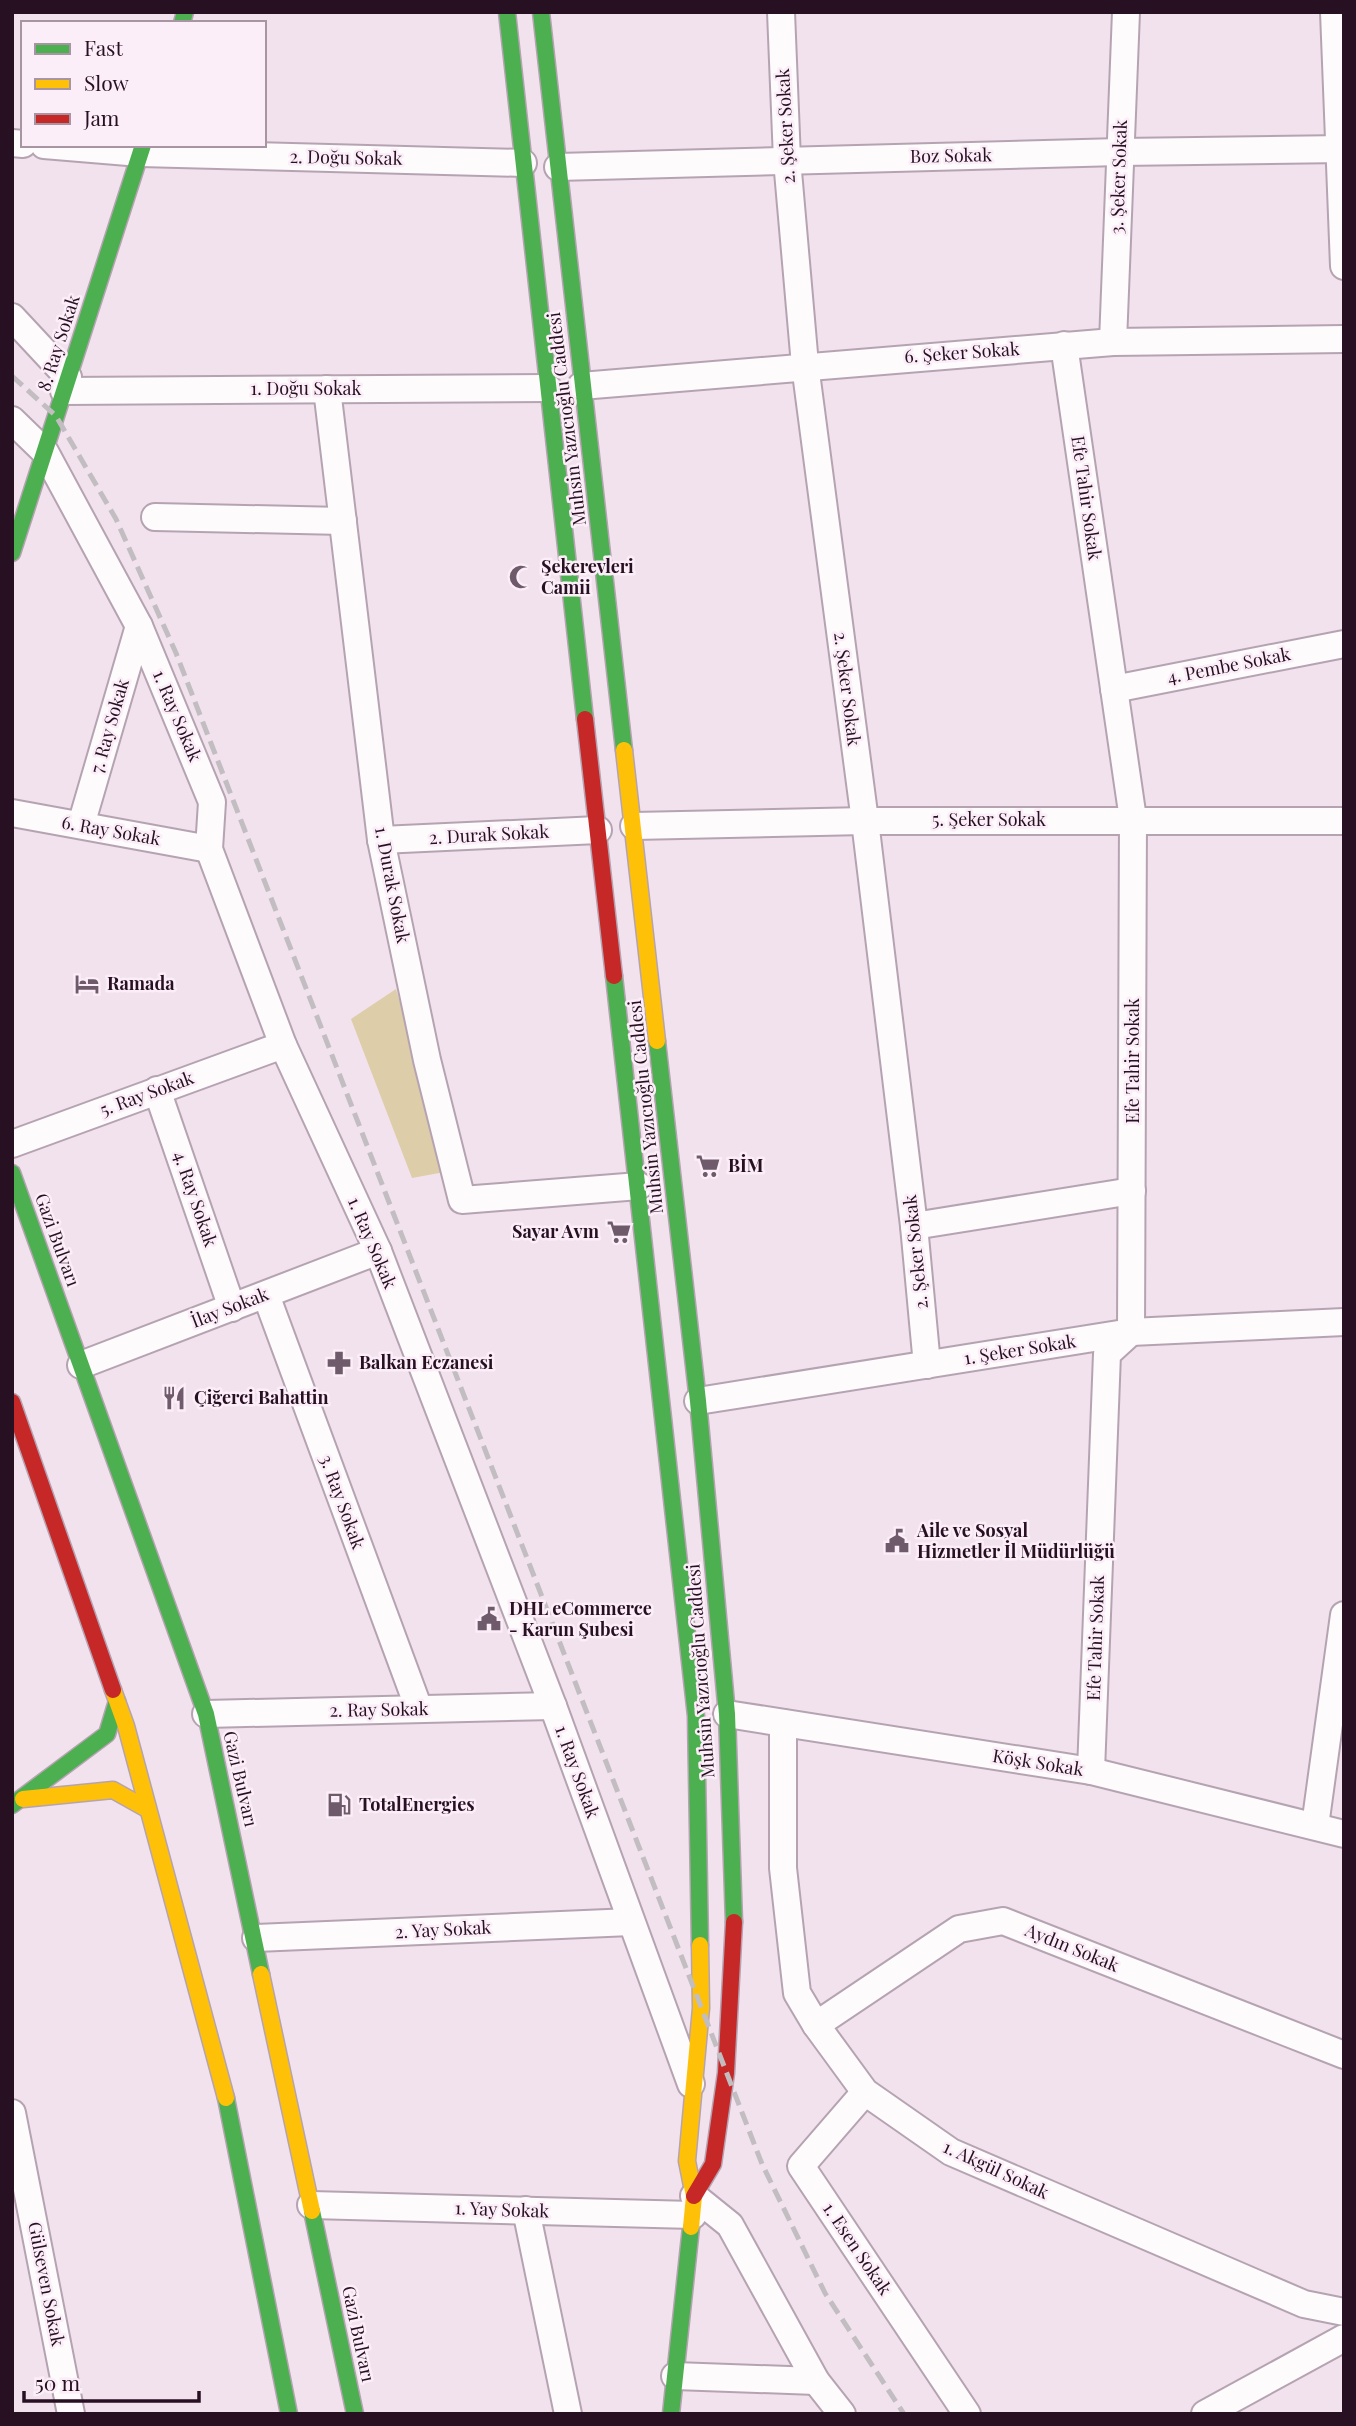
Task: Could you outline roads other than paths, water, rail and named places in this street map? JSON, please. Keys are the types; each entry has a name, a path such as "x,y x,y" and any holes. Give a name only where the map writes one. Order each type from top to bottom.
{"main road":[{"name":"Muhsin Yazıcıoğlu Caddesi","path":"507,12 696,1716 701,2008 687,2161 694,2206 671,2414"},
{"name":"Muhsin Yazıcıoğlu Caddesi","path":"541,12 581,386 634,826 698,1401 727,1714 735,1940 726,2073 713,2164 694,2206"},
{"name":"8. Ray Sokak","path":"12,553 141,149"},
{"path":"548,388 581,386"},
{"name":"Gazi Bulvarı","path":"12,1173 206,1714 256,1938 355,2414"},
{"path":"12,1402 117,1701 222,2081 289,2414"},
{"path":"18,1802 107,1734 117,1701"},
{"path":"696,1716 727,1714"},
{"path":"18,1802 113,1790 147,1809"}],"street":[{"name":"2. Şeker Sokak","path":"781,12 787,160 805,365 865,821 914,1226 927,1365"},
{"name":"3. Şeker Sokak","path":"1113,342 1125,12"},
{"path":"1334,12 1344,266"},
{"name":"2. Doğu Sokak","path":"92,147 523,163"},
{"name":"Boz Sokak","path":"558,167 1341,149"},
{"path":"12,317 66,384"},
{"name":"6. Şeker Sokak","path":"581,386 1064,345 1344,339"},
{"name":"Efe Tahir Sokak","path":"1064,345 1133,819 1131,1332 1107,1354 1091,1771"},
{"name":"1. Doğu Sokak","path":"66,384 327,389 548,388"},
{"name":"1. Durak Sokak","path":"327,389 381,840 427,1060 462,1200 639,1186"},
{"name":"1. Ray Sokak","path":"12,420 44,452 139,626 212,802 209,849 283,1045 378,1251 553,1706 694,2092"},
{"path":"155,517 343,521"},
{"name":"7. Ray Sokak","path":"81,825 139,626"},
{"name":"4. Pembe Sokak","path":"1114,689 1344,644"},
{"name":"6. Ray Sokak","path":"12,813 209,849"},
{"name":"5. Şeker Sokak","path":"634,826 1133,819 1344,821"},
{"name":"2. Durak Sokak","path":"381,840 597,830"},
{"name":"5. Ray Sokak","path":"12,1144 283,1045"},
{"name":"4. Ray Sokak","path":"157,1090 232,1308"},
{"path":"914,1226 1132,1191"},
{"name":"İlay Sokak","path":"81,1365 378,1251"},
{"name":"3. Ray Sokak","path":"266,1294 419,1709"},
{"name":"1. Şeker Sokak","path":"698,1401 1131,1332 1344,1322"},
{"path":"1315,1826 1344,1615"},
{"name":"2. Ray Sokak","path":"206,1714 553,1706"},
{"name":"Köşk Sokak","path":"727,1714 1091,1771 1344,1834"},
{"name":"1. Akgül Sokak","path":"783,1723 783,1868 797,1993 816,2025 865,2092 951,2152 1304,2304 1344,2312"},
{"name":"Aydın Sokak","path":"816,2025 959,1929 1003,1921 1344,2055"},
{"name":"2. Yay Sokak","path":"256,1938 631,1922"},
{"name":"1. Esen Sokak","path":"865,2092 801,2166 967,2414"},
{"name":"Gülseven Sokak","path":"12,2113 18,2176 71,2414"},
{"name":"1. Yay Sokak","path":"311,2205 526,2210 694,2206"},
{"path":"694,2206 730,2225 816,2381 842,2414"},
{"path":"526,2210 568,2414"},
{"path":"1205,2414 1247,2404 1344,2338"},
{"path":"675,2376 816,2381"}],"railway":[{"path":"12,376 56,416 116,519 176,653 762,2164 825,2293 904,2414"}],"place":[{"name":"Şekerevleri Camii","path":"521,577"},
{"name":"Ramada","path":"87,984"},
{"name":"BİM","path":"708,1166"},
{"name":"Sayar Avm","path":"619,1232"},
{"name":"Balkan Eczanesi","path":"339,1363"},
{"name":"Çiğerci Bahattin","path":"174,1398"},
{"name":"Aile ve Sosyal Hizmetler İl Müdürlüğü","path":"897,1541"},
{"name":"DHL eCommerce - Karun Şubesi","path":"489,1619"},
{"name":"TotalEnergies","path":"339,1805"}]}
